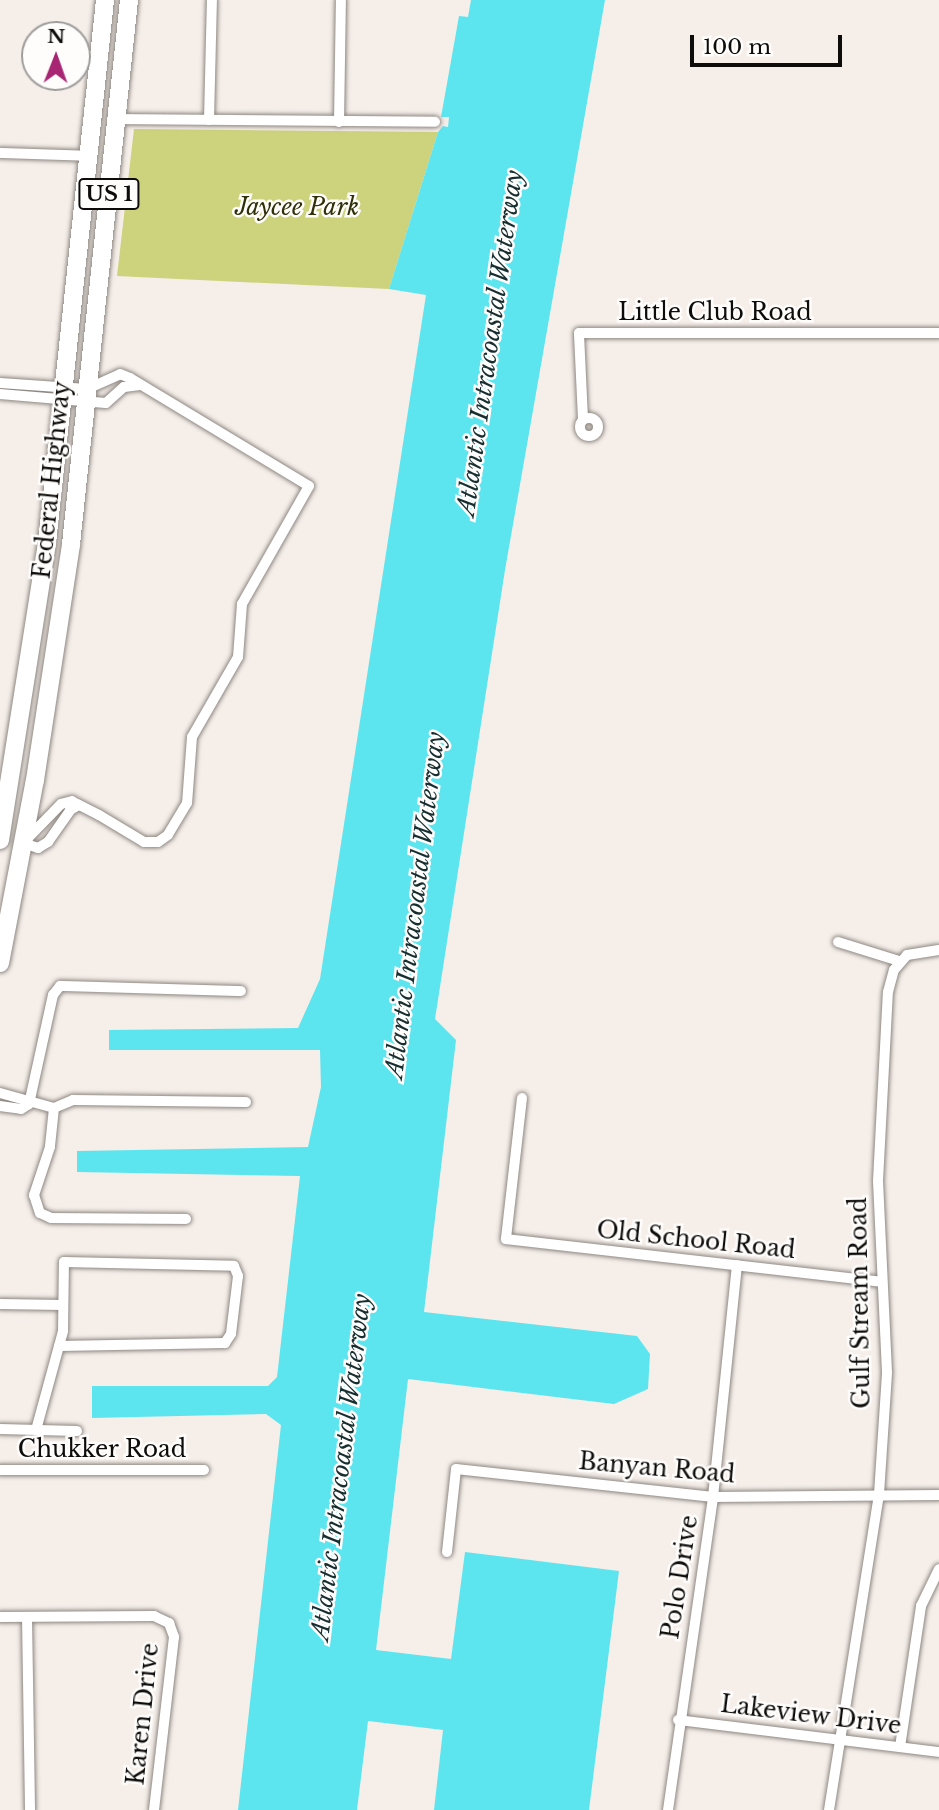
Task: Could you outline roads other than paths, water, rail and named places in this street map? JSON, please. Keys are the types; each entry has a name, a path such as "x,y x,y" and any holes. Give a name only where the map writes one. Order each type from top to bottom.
{"main road":[{"name":"Federal Highway","path":"0,840 47,542 105,0"},
{"name":"Federal Highway","path":"0,963 23,843 64,591 130,0"},
{"path":"100,44 107,67 100,136 113,159"},
{"path":"89,156 103,180 96,245 101,261"}],"street":[{"path":"209,120 212,0"},
{"path":"339,122 341,0"},
{"path":"117,119 435,122"},
{"path":"0,153 89,156"},
{"name":"Little Club Road","path":"583,419 579,333 939,333"},
{"path":"79,805 70,810 48,842 38,848 23,843 61,804 79,805 144,842 158,842 168,835 187,803 192,737 238,657 242,604 309,486 143,385 120,374 86,394"},
{"path":"0,383 86,394 106,403 124,387 143,385"},
{"path":"0,394 63,391"},
{"path":"838,942 900,961 914,952 939,950"},
{"name":"Gulf Stream Road","path":"829,1810 880,1494 887,1372 878,1181 890,977 900,961"},
{"path":"0,1106 22,1109 29,1104 53,995 60,986 241,991"},
{"path":"0,1093 29,1104 54,1108 73,1100 246,1102"},
{"name":"Old School Road","path":"522,1098 506,1239 881,1282"},
{"path":"54,1108 50,1147 34,1195 40,1213 51,1218 186,1219"},
{"path":"36,1430 59,1346 64,1262 224,1262 234,1266 238,1276 231,1334 225,1343 59,1346"},
{"name":"Polo Drive","path":"668,1810 678,1720 713,1497 737,1265"},
{"path":"0,1304 63,1305"},
{"path":"0,1429 77,1431"},
{"name":"Banyan Road","path":"447,1552 456,1469 713,1497 939,1495"},
{"name":"Chukker Road","path":"0,1470 204,1470"},
{"path":"900,1747 921,1606 939,1569"},
{"name":"Karen Drive","path":"27,1617 154,1616 169,1623 174,1637 154,1810"},
{"path":"0,1617 27,1617 30,1810"},
{"name":"Lakeview Drive","path":"678,1720 939,1752"}],"water":[{"name":"Atlantic Intracoastal Waterway","path":"471,0 605,0 505,570 435,1019 456,1040 424,1312 637,1336 650,1354 648,1389 614,1404 408,1379 376,1650 451,1659 465,1552 619,1571 589,1810 434,1810 443,1730 368,1721 357,1810 238,1810 281,1425 266,1414 92,1418 92,1386 268,1386 277,1377 300,1176 77,1172 77,1151 308,1147 321,1087 320,1050 109,1050 109,1030 298,1028 320,979 426,295 389,289 438,132 443,126 448,127 449,117 441,117 459,16 468,17"}],"park label":[{"name":"Jaycee Park","path":"297,207"}]}
